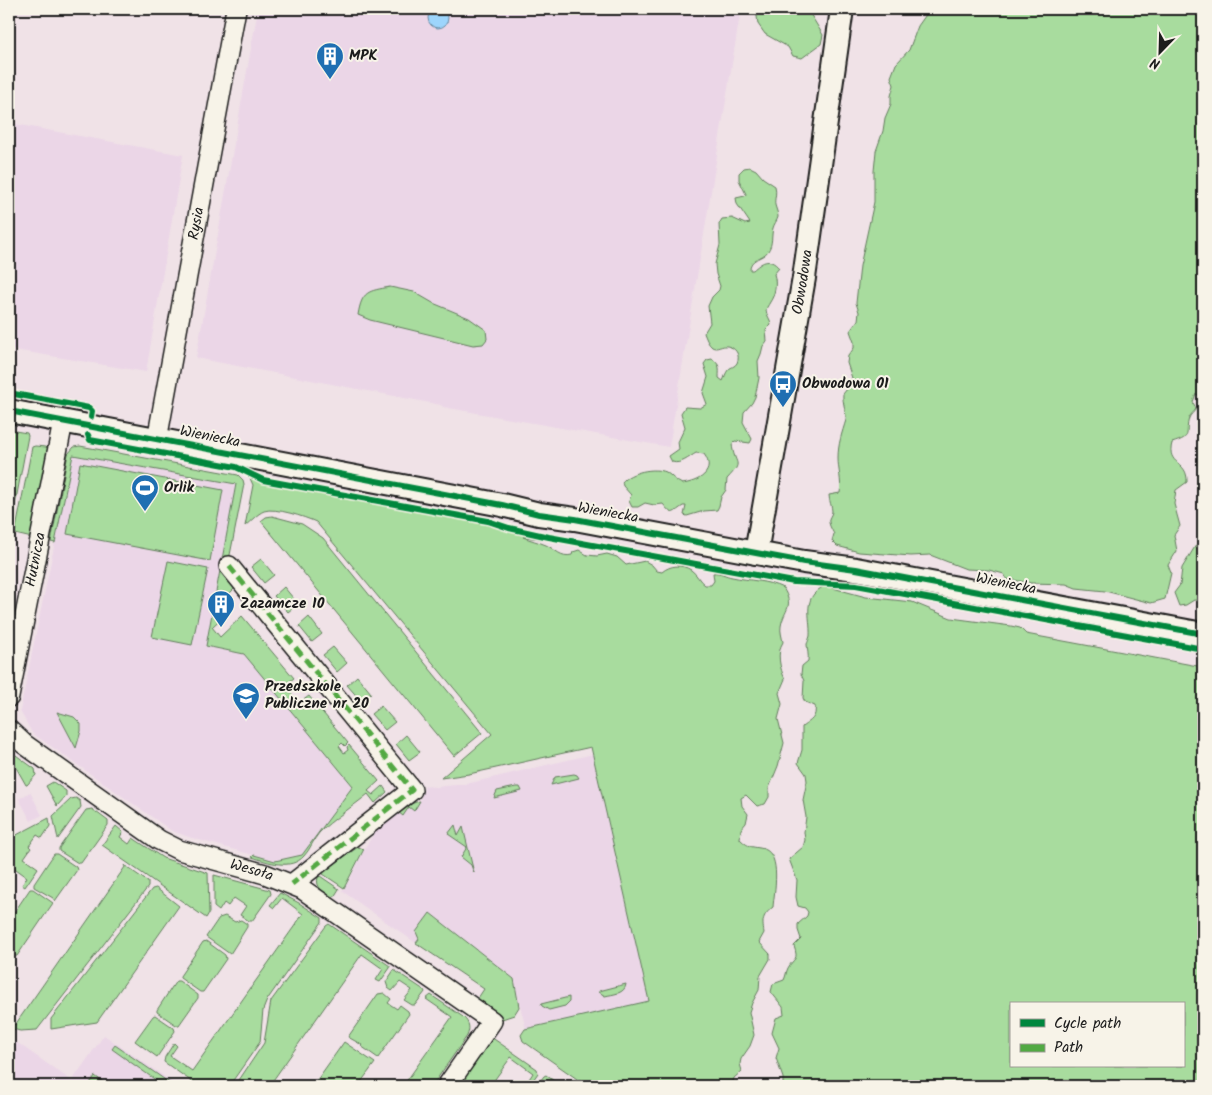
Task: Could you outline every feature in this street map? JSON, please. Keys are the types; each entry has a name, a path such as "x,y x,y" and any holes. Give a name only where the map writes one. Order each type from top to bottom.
{"street":[{"name":"Rysia","path":"157,440 236,9"},
{"name":"Obwodowa","path":"756,553 804,278 842,9"},
{"name":"Wieniecka","path":"9,412 492,503 539,514 856,569 1203,634"},
{"name":"Hutnicza","path":"9,697 63,422"},
{"path":"229,566 412,790 292,884"},
{"name":"Wesoła","path":"9,730 24,744 165,844 188,853 265,874 292,884 320,901 492,1021 447,1086"}],"shaded area":[{"path":"258,9 741,9 669,447 443,407 441,405 196,358"},
{"path":"9,123 183,155 146,372 9,349"},
{"path":"73,455 236,484 206,646 244,654 353,786 302,855 275,861 172,831 32,733 20,711"},
{"path":"593,754 649,1001 526,1029 513,978 430,913 416,932 419,939 416,943 342,891 375,829 412,802 420,801 425,786 436,787 466,784"},
{"path":"30,792 42,815 31,821 19,799"},
{"path":"104,1035 178,1086 9,1086 9,1037 72,1081"}],"green space":[{"path":"756,9 809,9 823,35 821,44 802,58 793,56 788,47 765,34 758,24"},
{"path":"930,9 1203,9 1203,381 1201,384 1203,386 1203,403 1200,396 1196,394 1193,402 1196,409 1189,418 1187,434 1183,439 1172,443 1172,456 1184,470 1187,482 1176,490 1174,504 1180,526 1174,535 1177,551 1168,565 1171,573 1165,599 1151,603 1105,591 1076,588 1066,584 1031,583 1007,579 1004,574 989,570 966,569 930,555 911,556 859,552 837,546 832,541 834,534 829,523 832,511 829,495 840,493 838,453 846,420 843,394 851,384 852,378 847,363 848,356 854,348 850,331 858,320 859,312 856,303 860,266 874,202 876,151 891,104 894,85 891,77 896,64 909,50 918,26"},
{"path":"750,167 775,186 775,205 778,217 773,228 770,248 766,254 752,263 750,270 765,262 772,262 779,268 774,274 774,292 766,310 771,325 766,330 767,341 763,346 758,361 759,378 755,397 744,412 743,422 752,439 750,443 735,441 732,444 737,465 736,469 727,479 726,490 721,497 717,510 704,511 687,516 684,515 686,506 672,512 663,504 645,503 638,507 632,507 629,501 631,495 622,482 636,473 649,470 666,472 682,484 694,481 707,471 707,460 704,454 696,453 685,460 675,463 672,462 669,456 679,449 678,442 685,427 681,413 685,407 700,408 707,404 703,393 708,377 704,364 707,360 712,359 715,361 719,367 719,378 723,381 728,370 738,360 738,354 730,347 712,347 704,333 710,323 708,306 720,286 715,264 720,245 719,224 722,219 732,218 745,224 750,223 737,204 736,198 746,194 739,180 739,173 744,168"},
{"path":"390,287 414,292 433,303 469,318 486,330 487,339 483,344 473,345 370,320 358,315 362,301 367,294 371,291"},
{"path":"9,430 27,433 28,436 12,521 9,518"},
{"path":"80,446 238,475 243,480 244,484 230,555 235,561 237,586 221,602 229,611 212,627 220,637 242,616 294,678 285,685 299,703 309,696 348,743 345,746 342,743 339,746 344,753 348,750 347,747 349,745 379,781 368,791 373,795 383,786 387,792 375,803 368,794 324,828 299,861 279,864 252,857 254,855 275,861 302,855 353,786 244,654 206,646 236,484 73,455 55,543 51,542 68,454 74,447"},
{"path":"32,447 46,447 49,450 32,538 15,534"},
{"name":"Orlik","path":"80,463 223,490 210,561 67,534"},
{"path":"249,476 266,483 488,524 548,540 523,537 546,545 558,553 568,556 579,550 587,555 607,554 617,557 626,565 645,561 657,571 662,572 672,567 680,566 693,572 705,585 711,585 714,581 713,573 716,573 764,582 783,588 788,600 788,608 782,620 781,628 783,642 779,661 785,679 779,693 782,704 778,719 784,743 778,766 769,788 769,797 765,804 757,806 746,795 741,798 742,806 748,814 746,823 741,829 740,839 749,846 764,849 770,853 775,866 773,907 764,918 764,933 759,942 770,954 770,959 760,976 759,990 749,1012 754,1035 750,1046 741,1059 742,1071 734,1078 732,1085 587,1086 523,1041 521,1035 525,1029 649,1001 591,747 469,774 441,778 492,734 316,522 290,513 269,510 259,514 245,526 253,485"},
{"path":"272,516 302,524 323,538 482,733 454,756 261,521 266,517"},
{"path":"1203,544 1203,601 1194,600 1186,605 1179,606 1174,593 1180,585 1182,568 1196,545"},
{"path":"261,559 274,575 264,583 251,567"},
{"path":"168,561 208,569 192,645 152,637"},
{"path":"825,586 866,597 912,602 951,618 1011,626 1020,628 1026,634 1203,667 1203,1086 783,1086 783,1078 776,1058 779,1048 772,1033 776,1018 784,1015 783,1007 771,992 773,984 784,980 788,968 795,959 794,946 801,939 798,924 807,916 808,912 805,908 798,906 796,897 797,880 789,859 803,847 805,840 806,817 803,800 807,781 806,774 798,763 802,750 802,727 813,718 815,713 815,706 805,702 803,698 804,681 801,674 802,666 808,661 807,644 810,636 809,608 813,596"},
{"path":"284,587 298,604 288,612 274,596"},
{"path":"309,617 322,634 312,642 299,626"},
{"path":"333,647 347,663 337,672 323,655"},
{"path":"357,676 371,693 361,701 347,685"},
{"path":"381,706 395,722 385,730 371,714"},
{"path":"57,712 74,717 81,724 76,748"},
{"path":"406,735 420,752 409,760 396,744"},
{"path":"9,750 35,769 36,775 27,785 9,755"},
{"path":"574,774 579,778 551,785 555,777"},
{"path":"53,782 66,791 66,796 57,806 46,786"},
{"path":"520,787 522,791 494,798 497,791"},
{"path":"76,798 80,801 81,807 58,839 53,816 71,799"},
{"path":"420,801 414,811 409,807 403,816 398,812 405,806"},
{"path":"92,809 108,821 108,825 81,863 78,863 59,851 59,848 86,810"},
{"path":"49,818 50,826 42,838 37,835 29,846 31,848 24,858 38,868 25,887 22,885 27,877 9,864 9,839"},
{"path":"455,825 458,836 463,827 474,873 471,865 461,857 467,847 448,834"},
{"path":"116,826 123,832 120,837 129,844 133,838 163,858 208,873 209,913 206,918 102,845"},
{"path":"358,847 364,849 344,888 323,874 323,872"},
{"path":"54,854 57,854 76,867 77,870 55,901 34,887 34,884"},
{"path":"124,865 148,882 148,887 37,1030 20,1031 9,1028 9,1021 15,1025 125,867"},
{"path":"214,875 270,890 271,894 252,921 240,915 246,906 234,898 228,906 224,903 219,911 214,907"},
{"path":"320,876 339,889 334,897 319,887 317,881"},
{"path":"156,888 179,906 97,1022 51,1029 51,1019 152,889"},
{"path":"30,889 33,889 53,903 17,956 14,956 9,952 9,920"},
{"path":"280,893 322,918 322,922 267,1000 263,1010 260,1042 229,1086 198,1086 164,1062 165,1057 174,1043 177,1046 170,1056 192,1071 303,914 282,898 274,908 270,905"},
{"path":"430,913 514,979 519,1007 514,1015 502,1019 476,1001 484,989 416,943 419,939 416,932"},
{"path":"225,916 235,922 241,920 247,924 230,954 206,937 219,918"},
{"path":"329,924 390,966 390,968 380,982 376,980 383,969 362,954 269,1086 235,1086 264,1043 271,1001"},
{"path":"206,941 225,955 226,959 203,992 200,992 180,978 180,976 203,942"},
{"path":"394,970 424,990 425,992 415,1005 404,1000 412,990 400,982 392,991 388,988 386,982"},
{"path":"176,981 179,981 198,995 198,998 179,1025 176,1025 157,1012"},
{"path":"626,984 621,992 615,994 605,996 599,992 599,991"},
{"path":"384,993 391,999 388,1003 397,1009 400,1005 409,1014 378,1058 348,1037 378,994"},
{"path":"431,995 465,1019 469,1026 468,1033 432,1086 403,1086 452,1017 426,999"},
{"path":"569,997 569,1002 565,1006 549,1010 541,1004"},
{"path":"155,1015 174,1028 175,1031 157,1057 135,1041"},
{"path":"491,1037 537,1069 538,1073 529,1086 526,1084 533,1073 511,1057 490,1086 456,1086"},
{"path":"344,1042 375,1063 358,1086 321,1086 317,1084 317,1080"},
{"path":"115,1045 174,1086 164,1086 112,1049"},
{"path":"546,1075 554,1081 552,1085 547,1081 544,1086 536,1086 544,1076"},
{"path":"95,1076 108,1086 88,1086"}],"water":[{"path":"434,8 442,8 448,14 448,22 442,28 434,28 428,22 428,14"}],"marked path":[{"path":"229,566 412,790 292,884"}],"cycle path":[{"path":"9,393 89,408 92,411 91,417"},
{"path":"9,411 502,505 539,514 804,562 856,569 1203,634"},
{"path":"88,435 90,440 236,467 263,480 488,521 549,537 794,582 856,585 1203,649"}],"place":[{"name":"MPK","path":"330,80"},
{"name":"Obwodowa 01","path":"783,408"},
{"name":"Orlik","path":"145,512"},
{"name":"Zazamcze 10","path":"221,628"},
{"name":"Przedszkole Publiczne nr 20","path":"246,720"}]}
